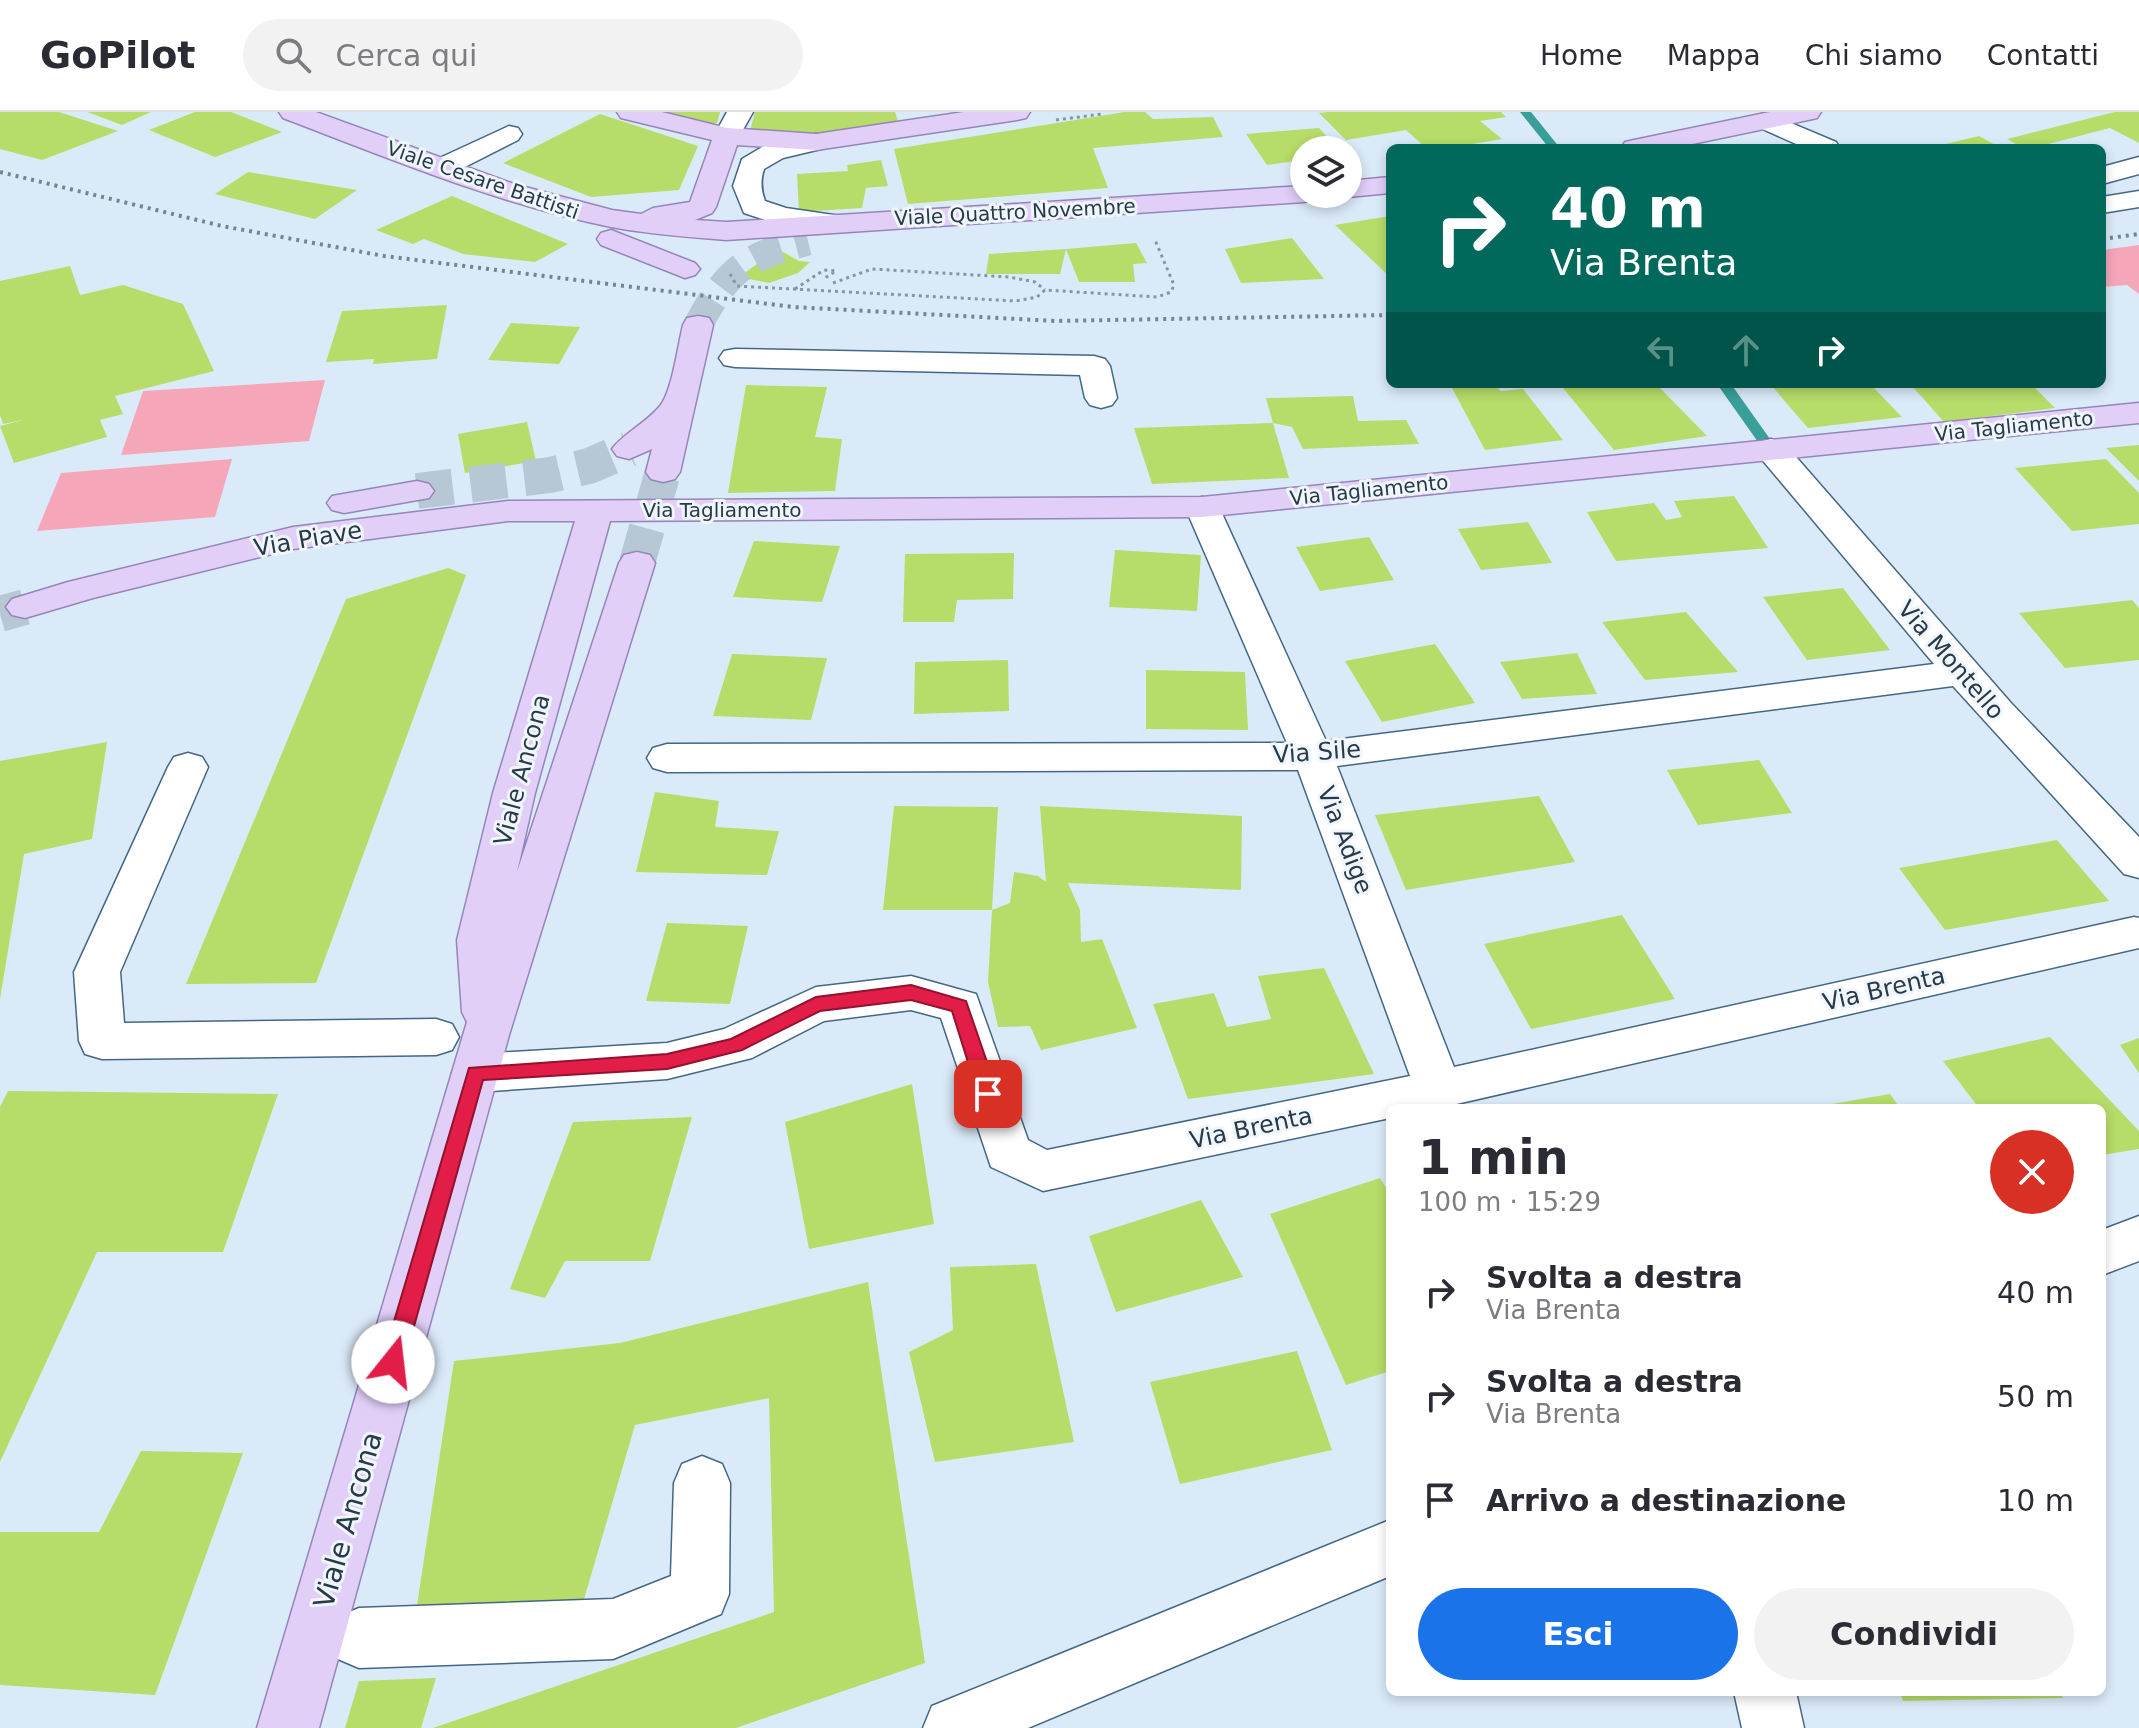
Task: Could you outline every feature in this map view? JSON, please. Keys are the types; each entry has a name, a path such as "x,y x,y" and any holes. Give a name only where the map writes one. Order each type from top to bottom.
{"main road":[{"name":"Viale Cesare Battisti","path":"292,112 433,165 576,213 643,225 726,231"},
{"path":"630,112 734,124 816,142 1017,112"},
{"path":"1654,144 1808,112"},
{"path":"576,213 652,217 691,213 702,207 734,124"},
{"path":"433,165 444,180 662,257 685,269"},
{"path":"1362,188 1386,185"},
{"name":"Viale Quattro Novembre","path":"726,231 1290,195"},
{"path":"808,241 1105,221 1179,203"},
{"path":"663,472 698,325"},
{"path":"629,449 651,435 679,405"},
{"name":"Via Tagliamento","path":"596,511 1202,507 2139,413"},
{"path":"81,590 194,537 333,504 417,491"},
{"name":"Via Piave","path":"25,607 81,590 293,538 508,511 596,511"},
{"name":"Viale Ancona","path":"466,1049 479,940 514,793 596,511"},
{"name":"Viale Ancona","path":"288,1728 466,1049 637,563"}],"street":[{"path":"1767,121 1818,144"},
{"path":"433,165 509,134"},
{"path":"816,142 774,152 752,165 745,182 747,194 754,207 782,216 837,223"},
{"path":"2106,175 2139,165"},
{"path":"2106,204 2139,199"},
{"path":"1042,343 1094,366"},
{"path":"735,358 1094,366"},
{"path":"1094,366 1101,398"},
{"name":"Via Montello","path":"1771,449 1961,673 2081,805 2139,863"},
{"name":"Via Adige","path":"1202,507 1313,756 1439,1089"},
{"name":"Via Sile","path":"667,758 1313,756 1961,673"},
{"path":"188,767 97,972 102,1041 466,1049"},
{"name":"Via Brenta","path":"466,1049 667,1061 735,1045 816,1004 911,993 960,1006 1008,1153 1043,1171 1439,1089 2134,933"},
{"path":"2106,1251 2139,1238"},
{"path":"359,1638 613,1629 700,1594 702,1483"},
{"path":"954,1728 1386,1550"},
{"path":"1766,1696 1773,1728"}],"path":[{"path":"833,283 872,269 1009,277 1035,282 1045,290 1157,297 1171,292 1174,285 1154,236"},
{"path":"723,263 737,286 1016,301 1037,297 1045,290"},
{"path":"794,290 824,270 836,271 825,278"}],"shaded area":[{"path":"2139,245 2139,294 2127,285 2106,287 2106,249"},
{"path":"325,380 309,441 121,455 143,391"},
{"path":"232,459 215,517 37,531 61,473"}],"building":[{"path":"0,112 59,112 118,131 42,160 0,149"},
{"path":"87,112 151,112 122,125"},
{"path":"195,112 231,112 282,132 215,157 149,130"},
{"path":"646,112 720,112 717,123 694,125"},
{"path":"755,112 895,112 899,124 816,137 749,135"},
{"path":"1125,112 1145,112 1153,119 1213,117 1223,137 1093,148 1108,188 908,204 894,149"},
{"path":"1501,112 1506,117 1480,121 1502,139 1473,144 1422,144 1406,130 1362,137 1342,136 1319,113"},
{"path":"2115,112 2139,112 2139,143 2110,128 2048,144 2016,144 2007,139"},
{"path":"600,114 698,146 679,190 591,197 503,163"},
{"path":"1319,128 1326,136 1290,136 1290,162 1267,165 1246,134"},
{"path":"1979,136 1994,144 1946,144"},
{"path":"881,160 888,186 866,188 862,208 799,212 797,174 848,171 847,165"},
{"path":"248,172 357,190 315,219 215,194"},
{"path":"452,196 568,244 535,262 463,254 424,239 413,244 376,230"},
{"path":"1386,217 1386,273 1335,225"},
{"path":"1292,238 1324,279 1241,283 1225,249"},
{"path":"1136,243 1147,263 1133,264 1135,282 1079,282 1066,249"},
{"path":"1066,249 1060,274 986,274 989,254"},
{"path":"783,252 799,261 810,262 798,273 769,283 739,277 761,261"},
{"path":"70,266 80,295 123,285 183,304 214,371 115,396 123,414 100,420 107,437 14,463 0,426 27,419 3,424 0,415 0,281"},
{"path":"447,305 437,359 373,364 374,359 326,362 342,311"},
{"path":"511,323 580,327 559,364 488,360"},
{"path":"746,385 827,387 815,437 842,439 835,491 728,493"},
{"path":"1452,388 1523,389 1563,440 1485,450"},
{"path":"1563,388 1660,388 1707,436 1614,450"},
{"path":"1773,388 1874,388 1902,417 1808,428"},
{"path":"1914,388 2035,388 2055,408 1944,422"},
{"path":"1353,396 1358,421 1406,420 1419,444 1303,449 1292,427 1273,423 1266,398"},
{"path":"527,422 536,461 465,473 458,434"},
{"path":"1273,423 1289,478 1152,484 1134,428"},
{"path":"2139,445 2139,481 2106,448"},
{"path":"2106,459 2139,493 2139,524 2072,531 2015,468"},
{"path":"1734,496 1768,548 1616,561 1587,512 1654,503 1666,520 1682,517 1674,501"},
{"path":"1528,522 1552,563 1481,570 1458,529"},
{"path":"1369,537 1394,580 1320,591 1296,547"},
{"path":"754,541 840,546 822,602 733,597"},
{"path":"1115,550 1201,555 1197,611 1109,607"},
{"path":"1014,553 1013,599 957,600 954,622 903,622 905,554"},
{"path":"448,568 466,575 316,983 186,984 346,599"},
{"path":"1843,588 1890,650 1807,660 1763,597"},
{"path":"2132,600 2139,608 2139,660 2065,668 2019,613"},
{"path":"1686,612 1738,672 1645,680 1602,622"},
{"path":"1435,644 1475,703 1382,722 1345,661"},
{"path":"1577,653 1597,694 1522,699 1500,662"},
{"path":"732,654 827,658 811,720 713,716"},
{"path":"1008,660 1009,711 914,714 915,662"},
{"path":"1146,670 1245,672 1248,730 1146,729"},
{"path":"107,742 92,839 24,854 0,999 0,761"},
{"path":"1759,760 1792,813 1698,825 1667,770"},
{"path":"655,792 719,801 715,827 779,831 767,875 636,872"},
{"path":"1539,796 1575,862 1406,890 1375,815"},
{"path":"894,806 998,807 992,910 883,910"},
{"path":"1040,806 1242,816 1241,890 1068,883 1080,910 1081,942 1102,939 1137,1028 1041,1050 1030,1026 998,1027 988,982 992,910 1010,903 1014,872 1038,876 1046,882"},
{"path":"2057,840 2109,901 1945,930 1899,868"},
{"path":"1622,915 1675,999 1531,1029 1484,944"},
{"path":"667,923 748,926 730,1004 646,1001"},
{"path":"1324,968 1374,1074 1188,1099 1153,1004 1214,993 1227,1027 1271,1019 1258,976"},
{"path":"2050,1037 2139,1131 2139,1149 2106,1154 2106,1104 1976,1104 1943,1061"},
{"path":"2139,1038 2139,1073 2120,1045"},
{"path":"912,1084 934,1224 809,1249 785,1122"},
{"path":"8,1091 278,1094 223,1252 97,1252 0,1462 0,1107"},
{"path":"1890,1094 1897,1104 1832,1104"},
{"path":"692,1117 650,1261 565,1261 545,1298 510,1289 573,1122"},
{"path":"1380,1178 1386,1188 1386,1372 1346,1385 1270,1214"},
{"path":"1201,1200 1243,1277 1116,1312 1089,1236"},
{"path":"1036,1264 1074,1442 935,1462 909,1352 953,1330 950,1267"},
{"path":"868,1282 925,1663 736,1728 433,1728 774,1612 769,1398 635,1425 570,1647 409,1658 454,1361 620,1343"},
{"path":"1297,1351 1332,1450 1180,1484 1150,1382"},
{"path":"141,1451 243,1453 155,1695 0,1685 0,1532 99,1532"},
{"path":"436,1678 421,1728 345,1728 359,1681"},
{"path":"1901,1696 2063,1698 1903,1701"}],"waterway":[{"path":"1525,112 1552,144"},
{"path":"1727,388 1763,439"}],"tunnel":[{"path":"698,325 719,290 741,268 769,253 808,241"},
{"path":"417,491 550,475 589,466 629,449"},
{"path":"637,563 663,472"},
{"path":"0,614 25,607"}],"railway":[{"path":"0,172 222,226 384,256 793,307 1055,321 1386,315"},
{"path":"2106,238 2139,234"}],"route":[{"path":"393,1362 476,1073 667,1061 735,1045 816,1004 911,993 960,1006 988,1094"}]}
